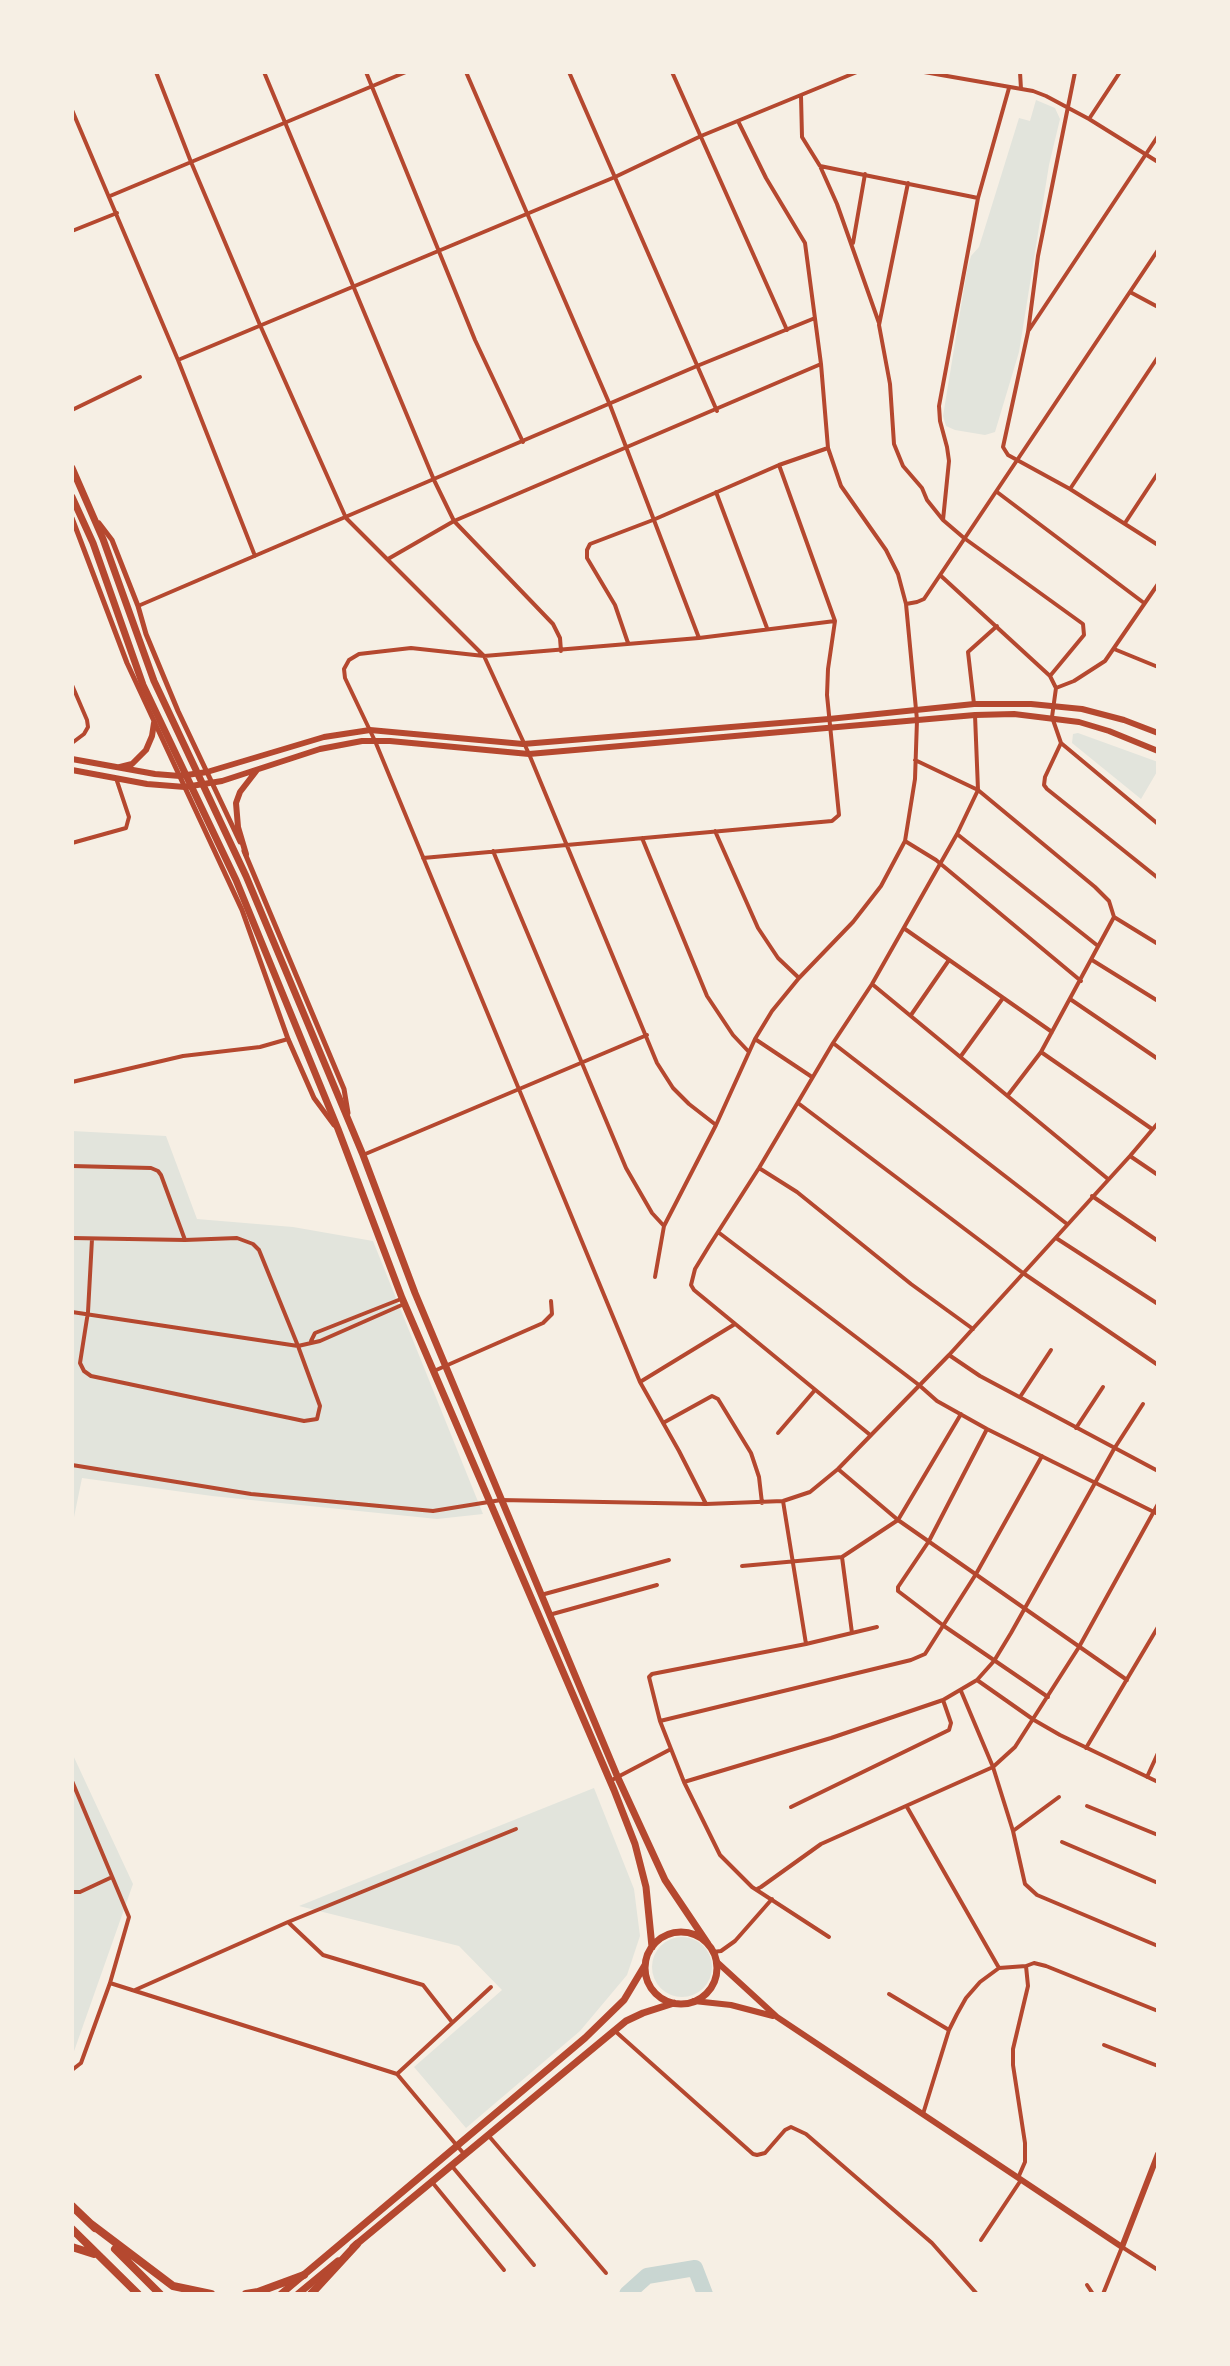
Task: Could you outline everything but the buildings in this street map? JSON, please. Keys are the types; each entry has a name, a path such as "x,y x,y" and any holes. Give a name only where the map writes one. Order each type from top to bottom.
{"highway":[{"path":"72,2206 160,2294"},
{"path":"91,2224 173,2286 211,2294"},
{"path":"72,2229 138,2294"},
{"path":"311,2294 357,2244"},
{"path":"72,2247 103,2259"},
{"path":"246,2294 304,2275"}],"main road":[{"path":"72,468 154,681 246,876 363,1155 415,1293 614,1779 646,1887 652,1947"},
{"path":"72,497 93,543 143,685 236,880 338,1129 403,1301 546,1638 665,1880 713,1952 717,1972 710,1990 694,2001"},
{"path":"72,759 180,776 207,772 324,737 370,730 523,744 572,742 974,704 1053,705 1101,714 1158,733"},
{"path":"72,770 165,787 185,787 257,770 335,745 375,741 529,754 975,715 1052,717 1109,731 1158,751"},
{"path":"119,767 132,764 146,750 154,723"},
{"path":"246,854 238,827 236,803 240,792 257,770"},
{"path":"281,2294 612,2013 630,1992 658,1940 674,1933 693,1934 708,1944"},
{"path":"717,1962 777,2017 1122,2247 1158,2154"},
{"path":"645,1965 650,1985 664,1999 674,2003"},
{"path":"298,2294 634,2016 674,2003 694,2001 731,2005 777,2017"}],"street":[{"path":"156,72 260,325 346,518 484,656 529,754 657,1063 673,1088 716,1125"},
{"path":"264,72 352,287 454,521 553,624 560,638 561,651"},
{"path":"366,72 475,340 523,442"},
{"path":"109,196 406,72"},
{"path":"466,72 610,405 699,638"},
{"path":"569,72 717,411"},
{"path":"672,72 787,330"},
{"path":"178,360 857,72"},
{"path":"924,72 1046,96 1158,162"},
{"path":"1020,72 1021,89"},
{"path":"1075,72 1038,256 1028,332 1003,447 1008,455 1070,489 1158,545"},
{"path":"1089,119 1120,72"},
{"path":"943,520 949,461 939,406 978,198 1009,88"},
{"path":"801,96 802,137 820,166 853,245 879,325 890,384 897,457 943,520 1083,624 1084,635 1050,676"},
{"path":"72,110 178,360 255,556"},
{"path":"655,1277 664,1226 716,1125 755,1039 772,1011 799,978 853,922 881,886 905,841 915,779 917,720 906,604 898,574 886,550 841,486 828,448 821,364 805,243 766,178 738,121"},
{"path":"1028,332 1158,136"},
{"path":"820,166 978,198"},
{"path":"853,245 865,174"},
{"path":"879,325 908,183"},
{"path":"72,231 117,213"},
{"path":"906,604 924,599 1158,250"},
{"path":"1130,292 1158,307"},
{"path":"138,606 815,318"},
{"path":"1070,489 1158,357"},
{"path":"388,559 454,521 821,364"},
{"path":"72,410 140,377"},
{"path":"628,644 615,605 587,558 590,544 779,465 828,448"},
{"path":"423,858 832,821 839,815 829,729 828,669 835,621 779,465"},
{"path":"1125,523 1158,473"},
{"path":"716,492 767,629"},
{"path":"997,492 1144,603"},
{"path":"93,516 112,540 178,711 246,854 344,1089 349,1122"},
{"path":"72,518 127,663 242,910 288,1039 314,1098 338,1129"},
{"path":"940,575 1050,676 1056,688 1052,717 1061,743 1158,824"},
{"path":"1056,688 1094,670 1105,661 1158,584"},
{"path":"706,1504 640,1382 375,741 345,678 344,669 349,660 359,654 411,648 484,656 699,638 835,621"},
{"path":"974,704 968,652 997,626"},
{"path":"1114,649 1158,667"},
{"path":"72,685 88,727 72,743"},
{"path":"870,1435 691,1285 695,1269 872,984 957,834 978,790 975,715"},
{"path":"1061,743 1044,785 1158,878"},
{"path":"915,760 978,790 1095,887 1109,901 1114,917 1158,944"},
{"path":"72,843 126,828 129,817 116,778"},
{"path":"715,831 758,928 778,958 799,978"},
{"path":"957,834 1098,946"},
{"path":"642,838 707,996 733,1035 750,1052"},
{"path":"905,841 941,864 1081,981"},
{"path":"493,851 632,1181 664,1226"},
{"path":"1008,1095 1041,1052 1114,917"},
{"path":"905,929 1052,1032"},
{"path":"911,1015 949,960"},
{"path":"1092,960 1158,1001"},
{"path":"872,984 1108,1179"},
{"path":"961,1056 1003,998"},
{"path":"1070,999 1158,1059"},
{"path":"363,1155 647,1035"},
{"path":"72,1082 183,1056 260,1047 288,1039"},
{"path":"755,1039 812,1077"},
{"path":"833,1043 1067,1224"},
{"path":"1041,1052 1152,1129"},
{"path":"798,1103 1023,1273 1158,1365"},
{"path":"72,1466 251,1494 433,1511 501,1500 706,1504 783,1501 810,1492 838,1469 949,1355 1158,1123"},
{"path":"1130,1156 1158,1175"},
{"path":"72,1166 151,1168 158,1171 185,1240"},
{"path":"759,1168 797,1192 911,1284 973,1329"},
{"path":"1092,1196 1158,1241"},
{"path":"718,1232 937,1401 1156,1513"},
{"path":"72,1238 237,1238 253,1244 259,1250 320,1406 317,1419 304,1421 91,1376 84,1371 80,1363 88,1312 92,1239"},
{"path":"1055,1238 1158,1304"},
{"path":"72,1312 298,1346 311,1341 315,1333 403,1301"},
{"path":"434,1371 543,1323 552,1314 551,1301"},
{"path":"640,1382 735,1324"},
{"path":"1020,1397 1051,1350"},
{"path":"949,1355 963,1366 1158,1471"},
{"path":"1076,1428 1103,1387"},
{"path":"778,1433 815,1390"},
{"path":"663,1423 712,1396 718,1399 751,1453 759,1477 762,1503"},
{"path":"684,1782 831,1738 943,1700 977,1680 994,1661 1114,1449 1143,1404"},
{"path":"742,1566 842,1557 898,1520 961,1414"},
{"path":"987,1429 929,1541 898,1587 900,1594 1049,1698"},
{"path":"660,1721 925,1654 976,1574 1042,1456"},
{"path":"838,1469 898,1520 1127,1680"},
{"path":"783,1501 806,1644"},
{"path":"757,1889 821,1844 993,1767 1015,1747 1049,1698 1156,1513 1158,1504"},
{"path":"842,1557 852,1633"},
{"path":"541,1595 669,1560"},
{"path":"549,1615 657,1585"},
{"path":"829,1937 752,1887 720,1855 684,1782 660,1721 648,1679 650,1675 877,1627"},
{"path":"1086,1748 1158,1627"},
{"path":"977,1680 1034,1720 1158,1782"},
{"path":"961,1691 993,1767 1013,1831 1025,1884 1037,1895 1158,1946"},
{"path":"791,1807 949,1730 951,1723 943,1700"},
{"path":"614,1779 671,1749"},
{"path":"1147,1777 1158,1753"},
{"path":"72,1782 129,1917 110,1983 81,2063 73,2070"},
{"path":"1013,1831 1059,1797"},
{"path":"906,1806 999,1968"},
{"path":"1087,1806 1158,1834"},
{"path":"135,1990 288,1922 516,1829"},
{"path":"1062,1842 1158,1883"},
{"path":"72,1892 80,1892 111,1877"},
{"path":"713,1952 721,1951 735,1941 772,1899"},
{"path":"288,1922 323,1955 423,1985 452,2022"},
{"path":"923,2115 949,2030 966,1998 980,1982 999,1968 1034,1963 1046,1966 1158,2011"},
{"path":"981,2240 1019,2179 1025,2162 1013,2049 1028,1986 1026,1966"},
{"path":"110,1983 397,2074 464,2154"},
{"path":"397,2074 491,1987"},
{"path":"889,1994 949,2030"},
{"path":"615,2031 753,2154 765,2153 791,2127 806,2134 932,2243 977,2294"},
{"path":"1104,2045 1158,2066"},
{"path":"488,2134 606,2273"},
{"path":"451,2165 534,2265"},
{"path":"431,2181 504,2270"},
{"path":"1103,2294 1122,2247 1158,2270"},
{"path":"1087,2285 1093,2294"}],"shaded area":[{"path":"1036,100 1055,108 1060,119 1049,165 1019,352 995,432 985,435 955,430 946,426 943,416 967,270 971,256 979,247 1019,118 1030,121"},
{"path":"1078,733 1158,762 1158,770 1141,799 1072,743 1073,734"},
{"path":"72,1131 166,1136 197,1219 293,1227 373,1241 483,1514 437,1519 212,1496 82,1478 72,1527"},
{"path":"72,1753 133,1884 72,2057"},
{"path":"594,1788 634,1889 640,1936 627,1975 580,2031 466,2128 414,2067 502,1990 459,1946 299,1906"},
{"path":"682,1937 694,1939 703,1946 710,1955 710,1979 703,1988 694,1995 682,1997 670,1995 661,1988 654,1979 652,1967 654,1955 661,1946 670,1939"}],"waterway":[{"path":"627,2294 647,2276 695,2268 705,2294"}]}
